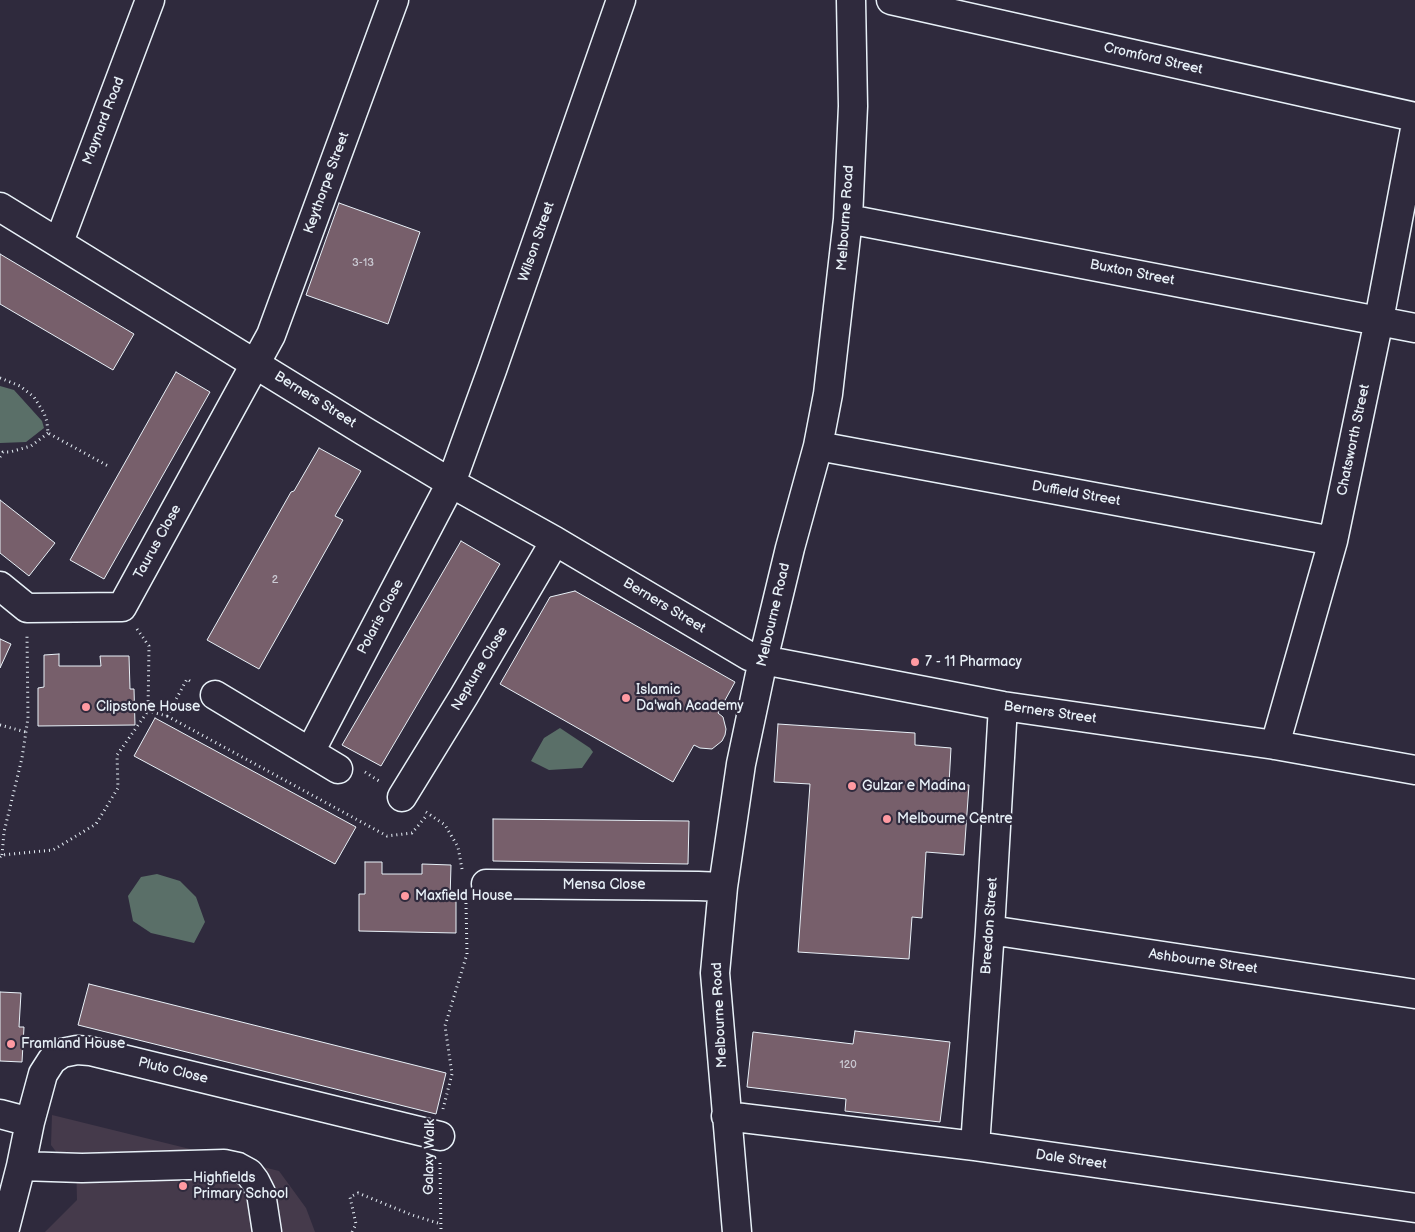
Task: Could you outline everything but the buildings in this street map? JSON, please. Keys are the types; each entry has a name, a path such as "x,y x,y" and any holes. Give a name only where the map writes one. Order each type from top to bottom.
{"street":[{"name":"Maynard Road","path":"59,242 150,0"},
{"name":"Wilson Street","path":"451,483 621,0"},
{"name":"Melbourne Road","path":"737,1232 715,973 723,887 741,764 762,660 818,446 828,394 848,219 853,106 851,0"},
{"name":"Cromford Street","path":"891,0 1415,118"},
{"name":"Keythorpe Street","path":"255,363 272,335 388,2"},
{"name":"Chatsworth Street","path":"1275,746 1333,541 1379,320 1415,129"},
{"name":"Berners Street","path":"0,207 364,431 451,483 555,541 748,656 1003,706 1275,746 1415,770"},
{"name":"Buxton Street","path":"848,219 1415,328"},
{"name":"Taurus Close","path":"122,607 255,363"},
{"name":"Duffield Street","path":"818,446 1333,541"},
{"name":"Polaris Close","path":"310,752 451,483"},
{"name":"Neptune Close","path":"402,797 555,541"},
{"path":"0,586 27,608 122,607"},
{"path":"215,695 338,769"},
{"name":"Breedon Street","path":"975,1146 1003,706"},
{"name":"Mensa Close","path":"476,890 723,887"},
{"name":"Ashbourne Street","path":"990,930 1415,994"},
{"name":"Pluto Close","path":"4,1232 43,1074 52,1060 62,1053 76,1050 90,1051 440,1136"},
{"path":"0,1114 30,1122"},
{"name":"Dale Street","path":"726,1116 975,1146 1415,1208"},
{"path":"21,1166 82,1168 224,1164 238,1167 249,1173 256,1181 261,1193 267,1232"}],"path":[{"path":"0,378 20,386 34,397 44,413 48,433"},
{"path":"0,457 3,452 31,446 48,433"},
{"path":"48,433 108,466"},
{"path":"27,608 28,718 22,758 4,832 1,856 53,850 96,824 118,788 117,755 148,711 149,646 122,607"},
{"path":"167,716 187,679 215,695"},
{"path":"148,711 167,716 387,836 412,833 428,813"},
{"path":"0,725 26,732"},
{"name":"Galaxy Walk","path":"441,1232 441,1115 452,1074 445,1026 467,954 476,890"},
{"path":"352,1232 356,1224 350,1197 358,1193 412,1215 441,1224"}],"shaded area":[{"name":"Highfields Primary School","path":"52,1115 279,1171 306,1208 315,1232 45,1232 77,1200 76,1159 61,1156 51,1145"}],"green space":[{"path":"0,386 14,390 42,421 44,428 26,442 0,443"},
{"path":"560,728 593,752 582,768 549,770 531,761 544,738"},
{"path":"157,874 180,881 196,897 205,922 194,943 151,933 133,921 128,896 141,877"}],"place":[{"name":"7 - 11 Pharmacy","path":"915,662"},
{"name":"Islamic Da'wah Academy","path":"626,698"},
{"name":"Clipstone House","path":"86,707"},
{"name":"Gulzar e Madina","path":"852,786"},
{"name":"Melbourne Centre","path":"887,819"},
{"name":"Maxfield House","path":"405,896"},
{"name":"Framland House","path":"11,1044"},
{"name":"Highfields Primary School","path":"183,1186"}]}
